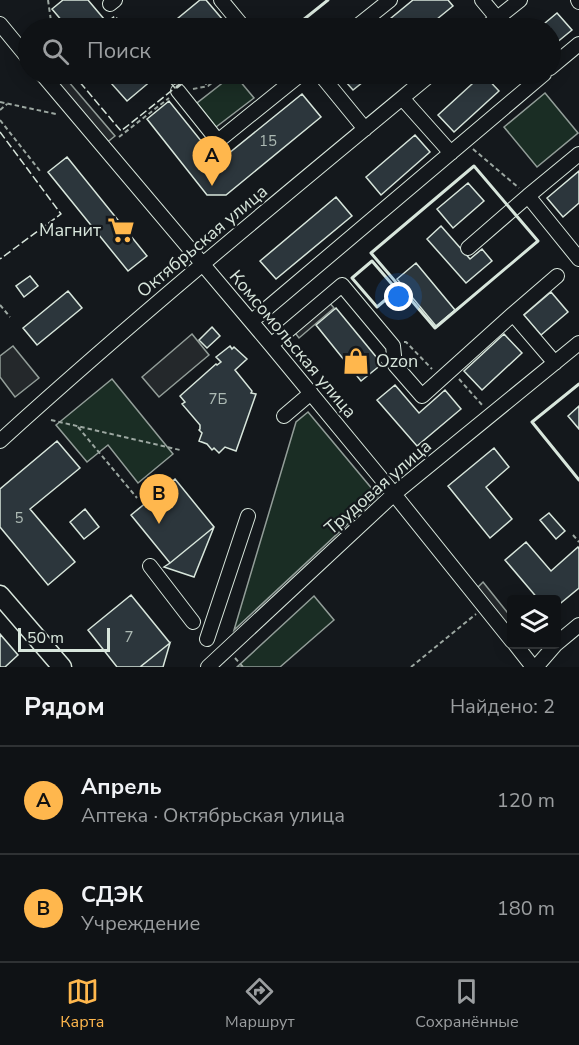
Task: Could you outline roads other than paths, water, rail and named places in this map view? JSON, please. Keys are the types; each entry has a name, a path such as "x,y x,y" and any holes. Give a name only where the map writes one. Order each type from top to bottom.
{"main road":[{"path":"0,596 62,667"}],"street":[{"path":"220,0 236,18"},
{"path":"368,18 390,0"},
{"path":"482,0 497,18 520,0"},
{"path":"0,24 18,46"},
{"path":"561,59 579,44"},
{"name":"Комсомольская улица","path":"50,84 252,321 507,635"},
{"path":"177,91 218,141 289,84"},
{"path":"328,84 365,129"},
{"name":"Октябрьская улица","path":"0,441 106,346 419,84"},
{"path":"252,321 532,84"},
{"path":"402,98 451,153"},
{"path":"468,248 579,154"},
{"path":"528,196 579,259"},
{"path":"271,345 342,285 393,346 395,365 422,396 557,276"},
{"path":"513,314 555,363"},
{"name":"Трудовая улица","path":"208,667 394,494 579,343"},
{"path":"284,416 311,393"},
{"path":"207,639 248,516"},
{"path":"150,566 221,655"},
{"path":"561,640 579,625"},
{"path":"518,649 534,667 551,649"}],"place":[{"name":"Апрель","path":"212,186"},
{"name":"Магнит","path":"121,230"},
{"name":"Ozon","path":"356,361"},
{"name":"СДЭК","path":"159,524"}]}
